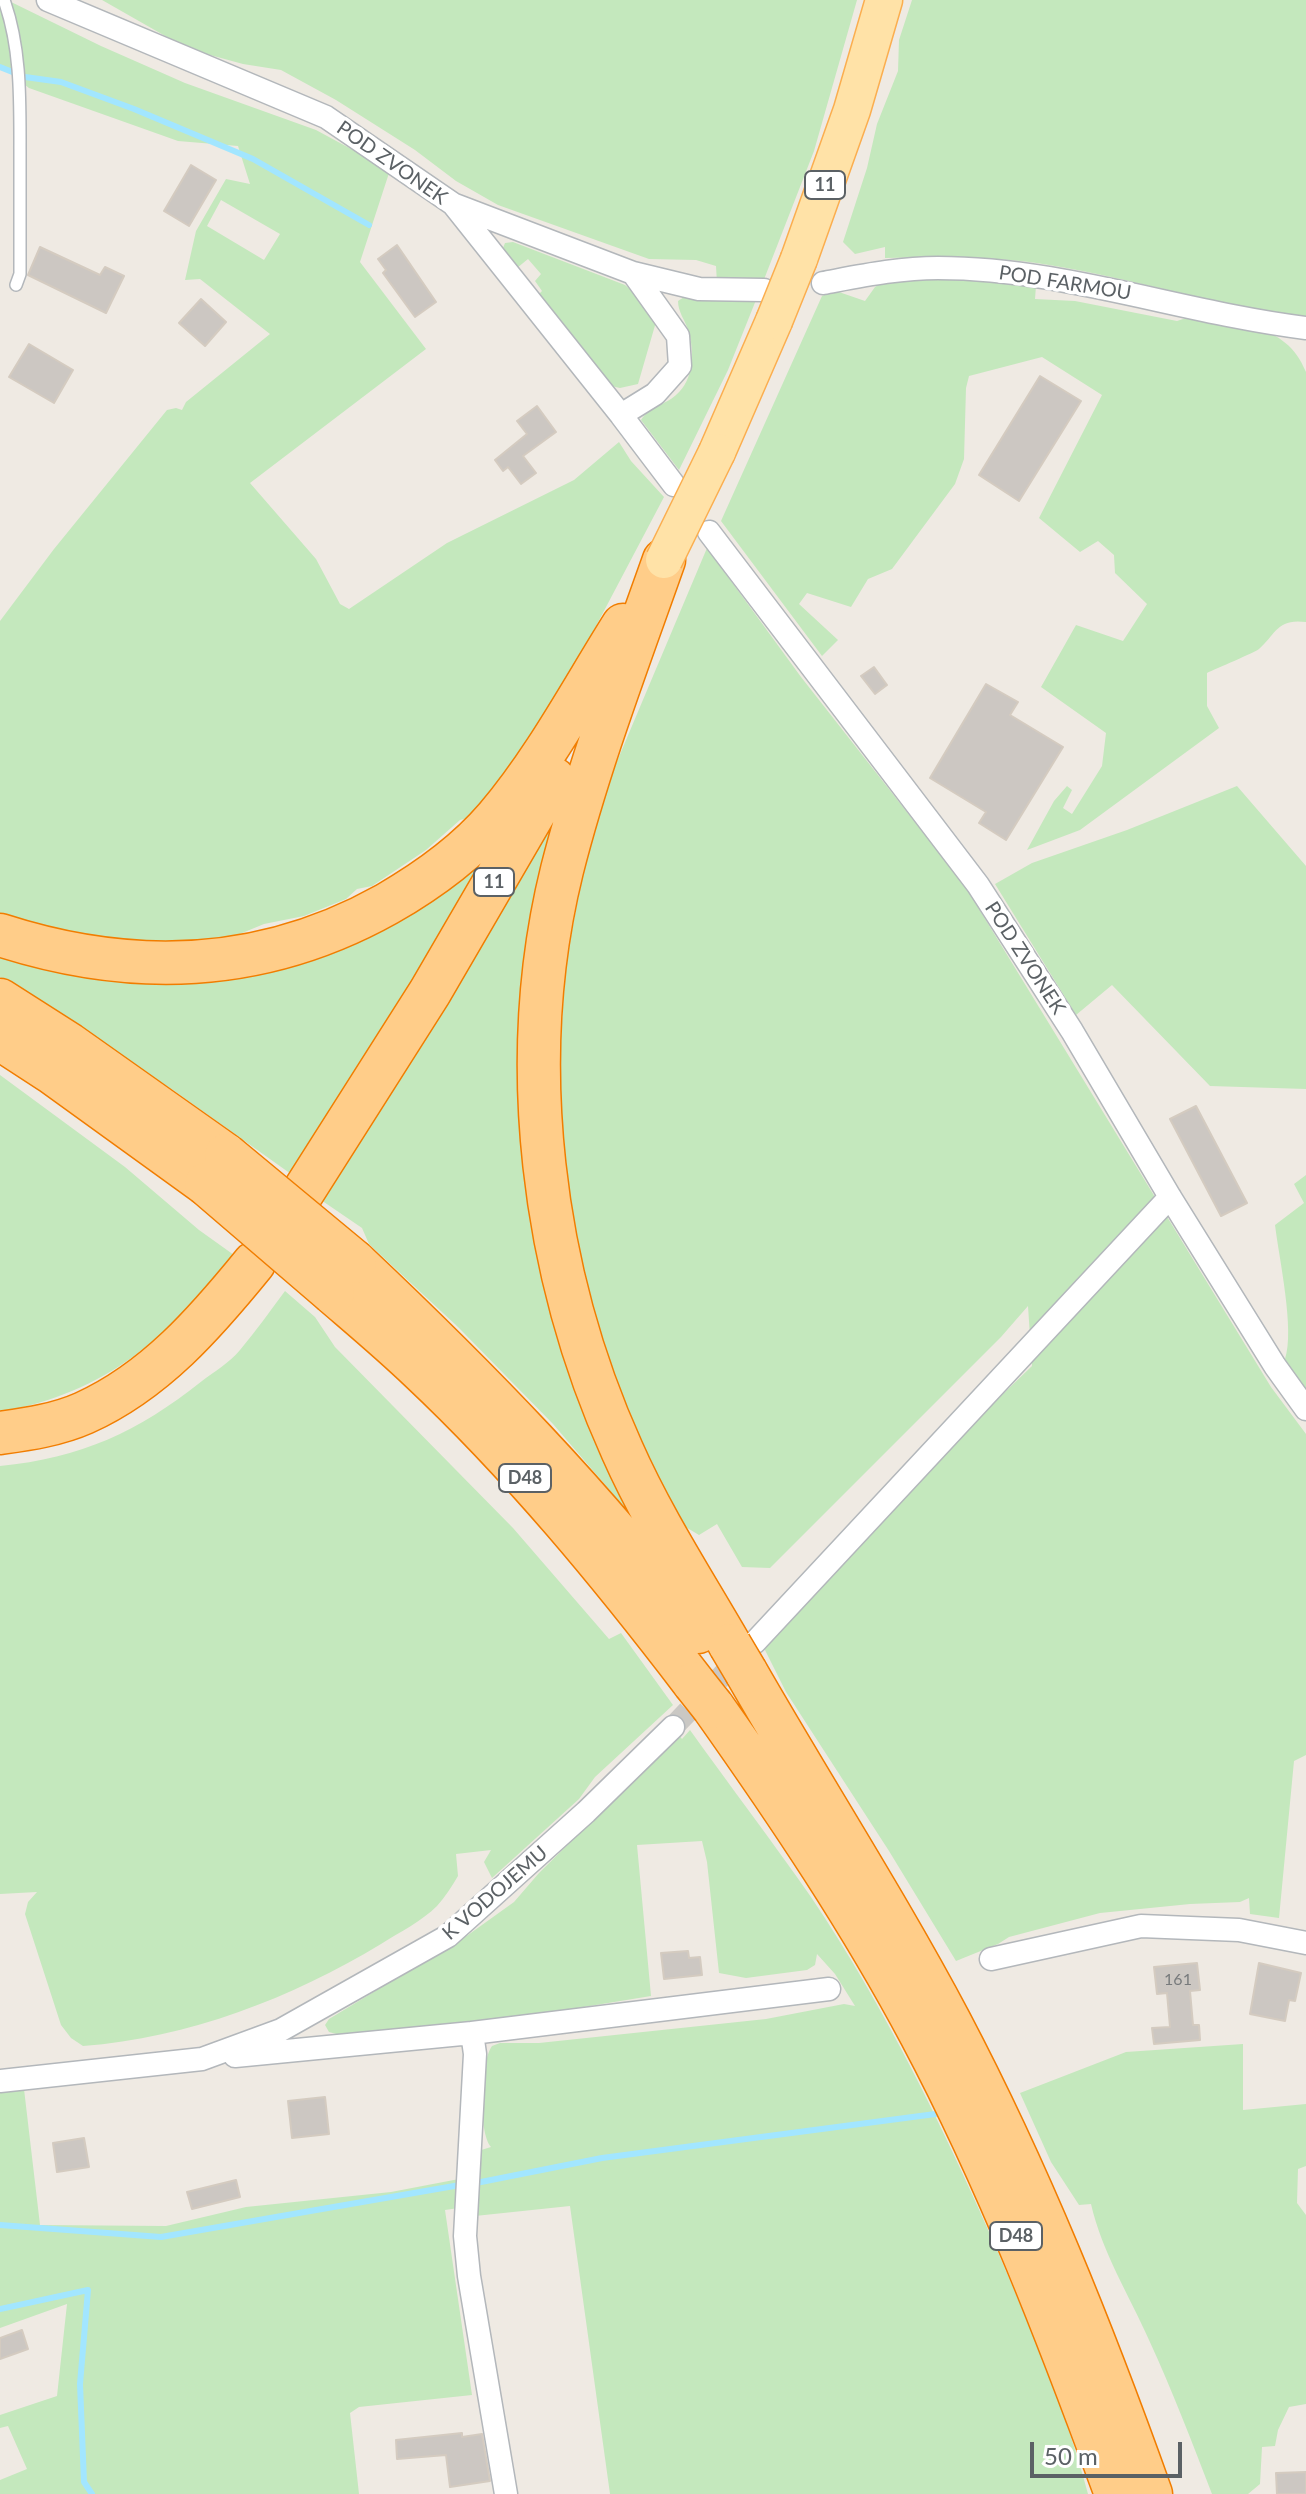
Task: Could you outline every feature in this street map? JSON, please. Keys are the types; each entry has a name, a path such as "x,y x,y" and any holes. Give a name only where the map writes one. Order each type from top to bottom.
{"highway":[{"name":"11","path":"0,935 83,956 139,963 194,963 249,956 304,941 357,920 406,893 453,860 495,819 536,767 664,560"},
{"name":"11","path":"303,1192 430,992 551,784 664,560"},
{"path":"664,560 602,733 562,872 548,944 541,1018 541,1106 545,1165 556,1238 572,1310 594,1381 622,1450 727,1670"},
{"name":"D48","path":"0,1000 69,1044 344,1278 444,1346 527,1430 605,1517 727,1670 815,1792 893,1920 949,2022 1008,2138 1062,2257 1151,2494"},
{"name":"D48","path":"0,1039 216,1170"},
{"path":"0,1048 51,1072"},
{"path":"0,1433 41,1427 83,1413 122,1392 158,1366 193,1334 254,1263"},
{"name":"D48","path":"727,1670 810,1848 857,1922 921,2035 978,2152 1031,2270 1116,2494"}],"main road":[{"name":"11","path":"664,560 717,452 769,306 811,271 884,0"}],"street":[{"name":"POD ZVONEK","path":"48,0 326,117 453,204 674,485"},
{"path":"453,204 633,273 769,306"},
{"name":"POD FARMOU","path":"811,271 940,268 1008,272 1306,328"},
{"path":"621,415 655,394 680,366 678,336 633,273"},
{"name":"POD ZVONEK","path":"709,532 978,885 1072,1031 1275,1366 1306,1409"},
{"path":"727,1670 1170,1197"},
{"name":"K VODOJEMU","path":"202,2059 281,2030 448,1936 586,1812 673,1727"},
{"path":"991,1959 1141,1926 1239,1930 1306,1943"},
{"name":"K VODOJEMU","path":"0,2081 472,2033 829,1989"},
{"path":"472,2033 475,2054 465,2236 506,2494"}],"lane":[{"path":"4,0 18,60 20,274 16,285"}],"green space":[{"path":"0,0 7,0 185,83 316,130 390,170 360,262 426,349 250,483 316,559 340,604 349,609 447,543 574,480 619,442 631,461 664,497 547,719 475,816 460,820 426,850 372,886 357,889 346,899 304,916 264,924 230,938 154,946 119,938 83,939 0,916 0,621 167,410 182,410 186,402 270,334 200,279 185,280 196,231 226,179 250,184 238,146 178,141 29,88 0,65","holes":["221,200 280,234 264,260 207,226"]},
{"path":"102,0 857,0 814,151 763,282 717,283 716,266 696,260 649,259 498,205 456,181 415,150 336,100 281,70 243,64 188,49"},
{"path":"912,0 1306,0 1306,318 1028,262 885,258 885,247 855,254 843,242 867,168 877,124 898,71 899,40"},
{"path":"513,242 625,285 637,295 656,322 638,384 620,388 611,386 537,296 542,291 535,281 541,274 528,259 517,268 506,257 505,243"},
{"path":"973,277 1036,286 1035,299 1075,301 1177,321 1186,318 1256,328 1286,343 1306,372 1306,622 1283,625 1259,649 1207,673 1207,706 1219,728 1080,830 1027,850 1054,801 1067,786 1072,790 1063,808 1072,814 1102,766 1106,733 1041,687 1076,625 1123,641 1147,604 1115,573 1114,555 1098,541 1080,552 1039,518 1102,395 1042,357 969,376 964,459 955,484 892,569 868,579 851,607 807,593 799,604 838,640 822,656 721,521 822,296 836,291 865,301 875,287 886,280"},
{"path":"684,297 756,300 728,370 679,470 641,420 648,412 676,395 690,373 690,338 678,301"},
{"path":"707,548 801,677 965,886 1271,1387 1306,1434 1306,1755 1294,1761 1279,1918 1250,1914 1249,1898 1240,1902 1100,1913 1009,1937 956,1961 786,1692 763,1646 976,1420 1032,1366 1028,1306 1001,1337 770,1568 742,1567 717,1524 699,1535 684,1526 635,1429 592,1312 575,1238 563,1161 559,1068 566,962 594,816"},
{"path":"1237,786 1306,866 1306,1089 1210,1086 1112,985 1076,1015 995,884 1032,863 1127,830"},
{"path":"561,803 536,1241 558,1338 574,1389 638,1523 553,1424 458,1327 369,1244 362,1228 321,1200"},
{"path":"483,859 438,942 291,1174 173,1090 0,977 0,956 68,973 143,983"},
{"path":"0,1075 125,1167 199,1230 234,1255 184,1312 132,1357 73,1391 0,1412"},
{"path":"1306,1175 1306,1394 1285,1359 1288,1346 1287,1313 1275,1225 1304,1203 1294,1184"},
{"path":"285,1291 315,1317 335,1347 513,1528 609,1639 621,1633 673,1705 595,1777 579,1799 492,1878 484,1862 491,1850 456,1854 458,1876 440,1903 418,1921 347,1964 275,1998 200,2024 122,2042 83,2046 71,2038 61,2025 25,1914 28,1902 37,1892 0,1894 0,1466 57,1457 83,1449 155,1415 236,1354"},
{"path":"690,1730 811,1897 864,1982 912,2069 977,2205 1022,2310 1059,2401 1088,2494 610,2494 570,2206 475,2216 478,2151 491,2147 482,2112 483,2081 492,2046 500,2043 539,2043 766,2019 844,2004 855,2006 835,1974 817,1954 815,1965 807,1970 746,1978 719,1973 702,1841 637,1845 651,1996 504,2020 344,2036 329,2032 325,2025 329,2019 468,1935 514,1902 539,1873 679,1735 682,1739"},
{"path":"1243,2044 1243,2110 1306,2104 1306,2166 1298,2169 1297,2203 1306,2215 1306,2404 1289,2407 1278,2430 1275,2446 1262,2447 1260,2484 1248,2494 1212,2494 1166,2378 1109,2256 1091,2204 1079,2205 1051,2162 1020,2093 1126,2052"},
{"path":"24,2089 40,2225 166,2226 246,2207 391,2192 459,2179 459,2208 445,2210 472,2395 359,2407 350,2413 359,2494 0,2494 0,2480 27,2469 8,2426 0,2428 0,2415 57,2396 67,2304 0,2328 0,2092"}],"building":[{"path":"191,165 216,180 189,226 164,211"},
{"path":"397,245 436,302 415,317 383,273 386,270 378,259"},
{"path":"40,247 100,275 105,267 124,276 106,313 28,275"},
{"path":"201,299 226,322 205,346 179,323"},
{"path":"29,344 73,370 54,403 9,377"},
{"path":"1040,376 1081,401 1019,501 979,475"},
{"path":"537,406 556,432 523,456 536,473 521,484 508,467 503,471 495,460 527,434 517,421"},
{"path":"874,667 887,685 875,694 861,676"},
{"path":"986,684 1018,702 1010,715 1063,747 1006,840 979,823 986,812 930,778"},
{"path":"1196,1106 1247,1203 1221,1216 1170,1119"},
{"path":"688,1951 689,1958 700,1957 702,1975 664,1979 661,1953"},
{"path":"1197,1963 1200,1990 1190,1991 1193,2025 1199,2025 1200,2040 1154,2044 1152,2028 1170,2027 1167,1993 1157,1994 1154,1967"},
{"path":"1259,1963 1301,1973 1295,2001 1289,2000 1285,2021 1250,2014"},
{"path":"325,2097 329,2134 292,2138 288,2101"},
{"path":"84,2138 89,2167 57,2172 53,2143"},
{"path":"236,2180 240,2197 192,2209 187,2192"},
{"path":"22,2330 28,2349 0,2359 0,2338"},
{"path":"462,2433 462,2437 482,2434 490,2481 450,2487 446,2455 397,2459 396,2440"},
{"path":"1306,2472 1306,2494 1277,2494 1276,2473"}],"waterway":[{"path":"0,67 25,77 61,82 253,159 369,225"},
{"path":"476,2183 602,2158 943,2113"},
{"path":"0,2225 161,2237 460,2185"},
{"path":"0,2309 88,2290 80,2384 84,2482 92,2494"}],"tunnel":[{"path":"673,1727 743,1654"}]}
